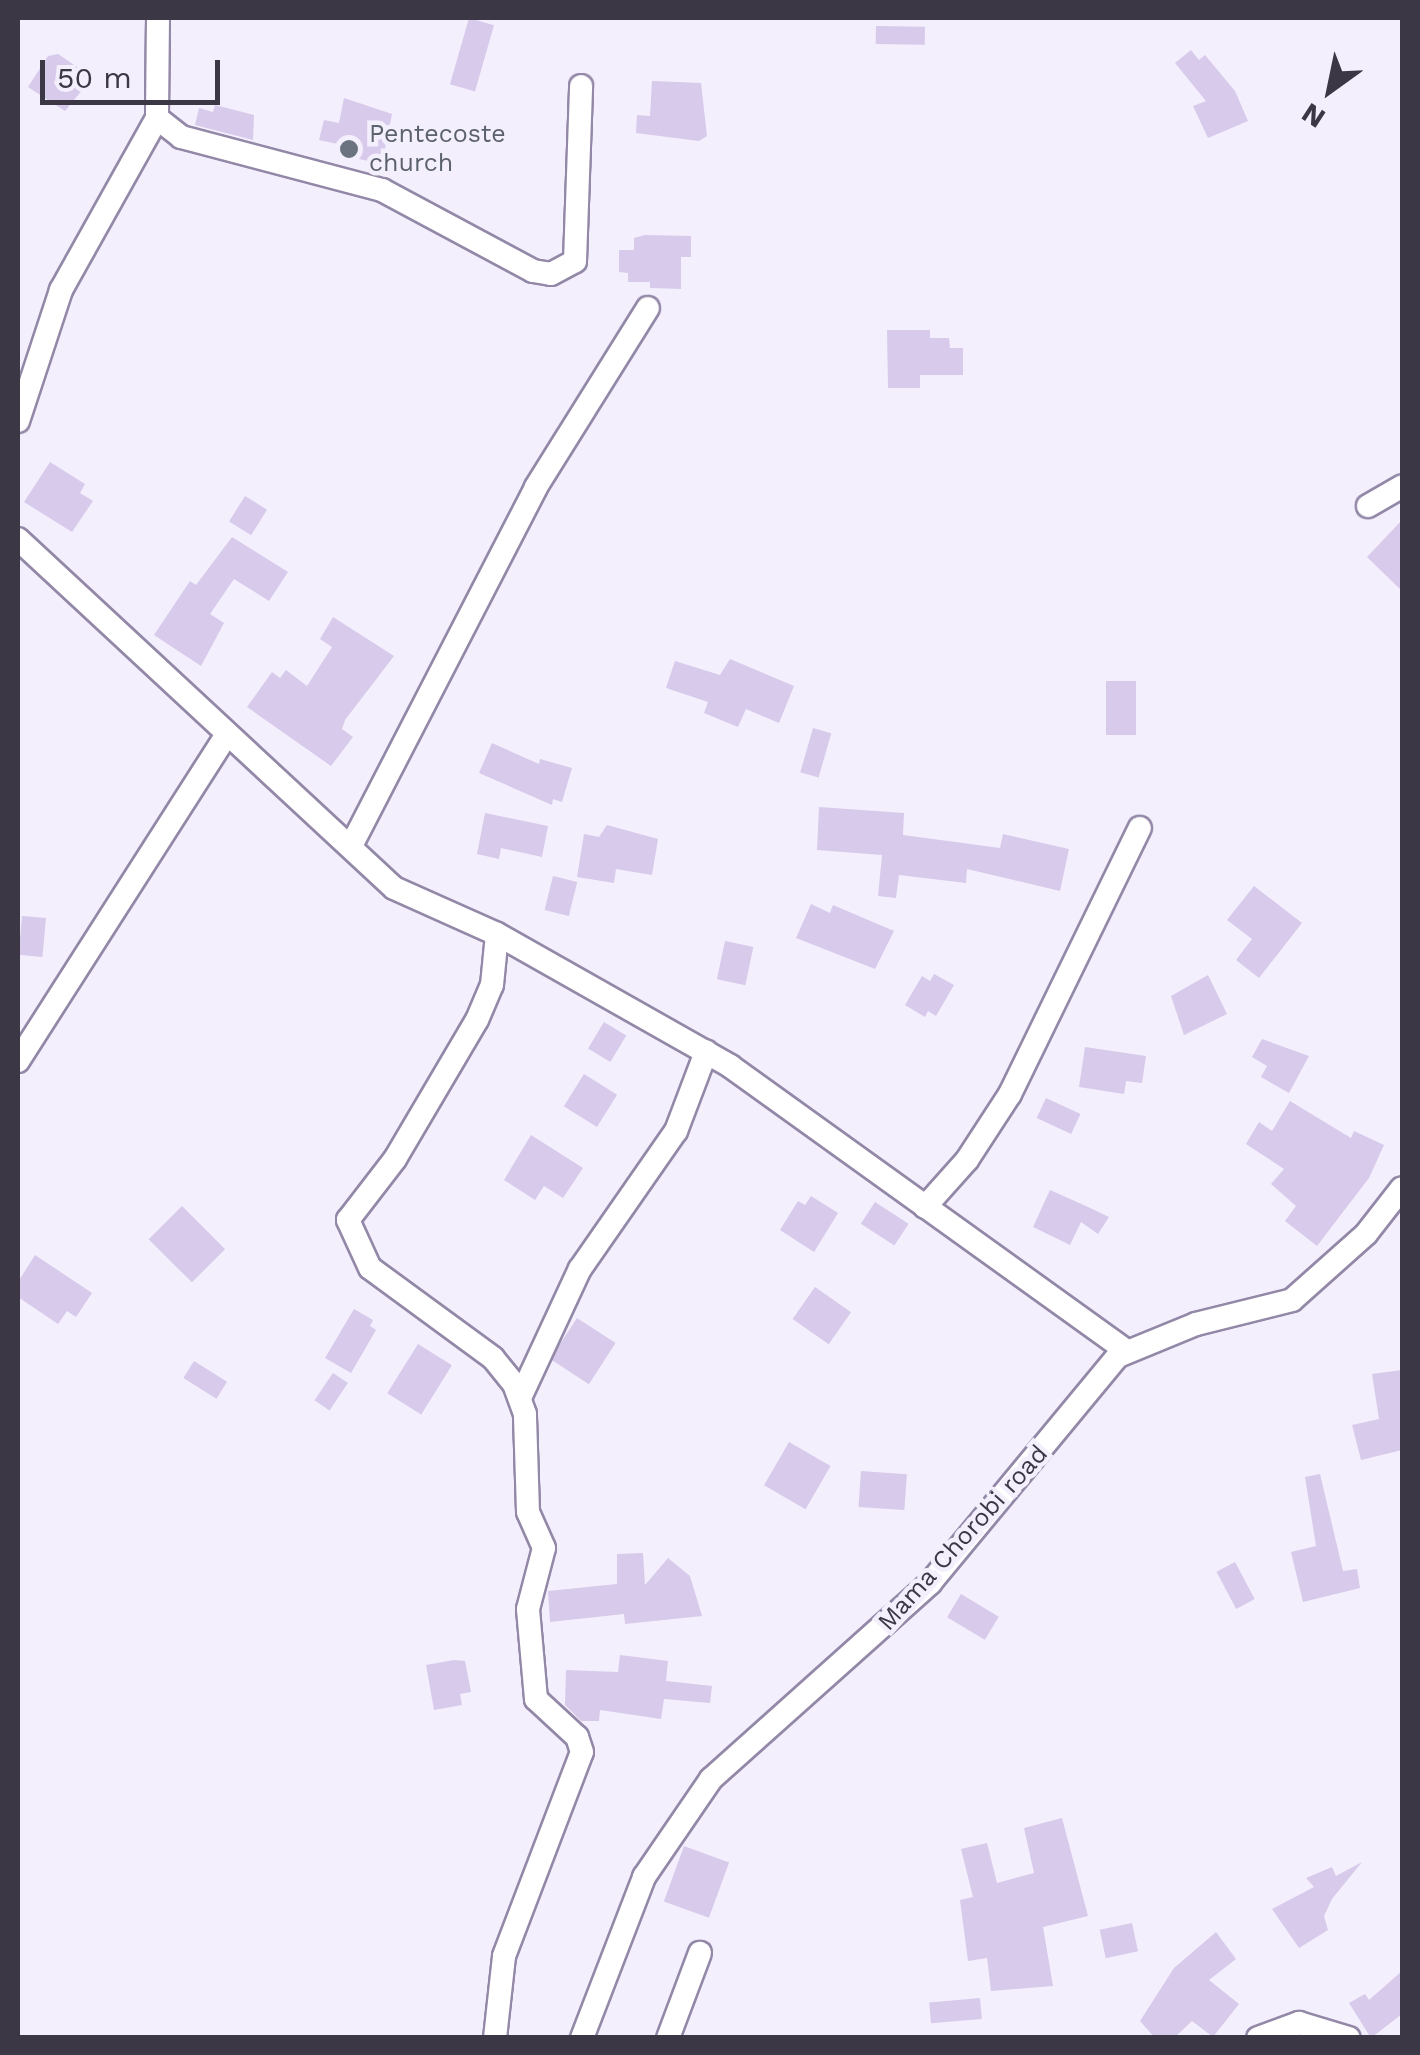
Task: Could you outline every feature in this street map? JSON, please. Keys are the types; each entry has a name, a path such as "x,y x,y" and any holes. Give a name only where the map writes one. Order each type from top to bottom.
{"street":[{"path":"18,421 61,290 157,118 158,18"},
{"path":"157,118 181,137 382,190 551,274 575,261 581,86"},
{"path":"351,846 438,668 551,460 648,308"},
{"path":"1368,506 1402,486"},
{"path":"18,539 394,888 497,934 706,1052 1125,1350 1292,1300 1366,1234 1402,1188"},
{"path":"18,1061 228,734"},
{"path":"925,1207 967,1160 1010,1094 1140,828"},
{"path":"497,934 492,985 477,1020 396,1158 348,1220 370,1268 493,1358 520,1398"},
{"path":"495,2038 504,1956 582,1752 577,1737 536,1699 528,1609 544,1548 528,1512 520,1398 580,1269 676,1131 706,1052"},
{"name":"Mama Chorobi road","path":"582,2038 644,1877 711,1778 911,1602 1125,1350"},
{"path":"668,2038 700,1954"},
{"path":"1258,2038 1299,2023 1349,2038"}],"building":[{"path":"469,18 494,25 475,91 450,84"},
{"path":"876,26 925,27 925,45 876,44"},
{"path":"1191,50 1199,60 1205,55 1235,91 1248,121 1208,138 1193,106 1206,101 1175,63"},
{"path":"58,54 86,73 81,80 87,84 65,111 28,87 48,56"},
{"path":"652,81 701,83 707,136 699,141 636,133 637,115 650,116"},
{"name":"Pentecoste church","path":"344,98 392,114 382,164 359,159 361,149 319,140 324,120 339,123"},
{"path":"215,105 254,115 253,140 195,125 199,108 213,112"},
{"path":"691,236 691,257 681,257 681,289 650,288 650,282 628,282 628,273 619,272 619,250 634,250 634,238"},
{"path":"887,330 930,330 930,338 949,338 950,348 963,348 963,375 920,375 920,388 888,388"},
{"path":"50,462 85,484 80,493 93,501 72,532 24,502"},
{"path":"245,496 267,510 251,535 229,521"},
{"path":"1402,520 1402,591 1367,557"},
{"path":"232,537 288,572 269,601 234,579 210,614 224,623 201,666 154,635 190,581 196,585"},
{"path":"333,617 394,656 345,720 342,729 353,737 331,766 247,707 272,672 280,678 286,670 307,686 332,647 320,639"},
{"path":"730,659 794,686 779,723 746,709 738,727 704,713 708,702 666,688 675,661 720,675"},
{"path":"1106,681 1136,681 1136,735 1106,735"},
{"path":"813,728 831,733 819,777 800,772"},
{"path":"492,743 539,764 540,759 572,768 562,802 553,799 552,805 479,773"},
{"path":"819,807 904,813 903,835 1000,848 1003,834 1069,849 1060,891 967,869 966,883 899,875 896,898 878,896 882,855 817,850"},
{"path":"485,813 548,826 542,857 501,848 499,859 477,854"},
{"path":"607,825 658,839 652,875 616,869 614,883 577,877 584,834 599,837"},
{"path":"553,876 577,882 569,916 545,910"},
{"path":"1254,886 1302,923 1259,978 1236,960 1252,939 1227,920"},
{"path":"811,904 830,913 833,905 894,931 875,969 796,938"},
{"path":"22,916 46,918 43,957 19,955"},
{"path":"725,941 753,947 745,985 717,979"},
{"path":"934,974 954,985 936,1016 928,1011 925,1017 905,1005 922,976 930,981"},
{"path":"1208,975 1227,1014 1184,1035 1171,996"},
{"path":"604,1022 626,1035 610,1062 588,1049"},
{"path":"1262,1039 1309,1056 1289,1093 1261,1077 1267,1066 1252,1057"},
{"path":"1085,1047 1146,1056 1142,1083 1126,1081 1124,1094 1079,1087"},
{"path":"584,1074 617,1095 597,1127 564,1106"},
{"path":"1046,1098 1080,1114 1071,1134 1037,1118"},
{"path":"1290,1101 1351,1138 1354,1131 1384,1145 1369,1178 1317,1246 1285,1221 1296,1206 1271,1184 1284,1169 1246,1144 1259,1122 1272,1131"},
{"path":"531,1135 583,1168 563,1198 544,1186 535,1200 504,1180"},
{"path":"1050,1190 1109,1217 1098,1234 1081,1222 1070,1245 1033,1227"},
{"path":"811,1196 838,1213 814,1252 780,1230 798,1201 805,1205"},
{"path":"875,1202 909,1224 894,1246 861,1224"},
{"path":"182,1206 225,1249 192,1282 149,1239"},
{"path":"35,1255 92,1293 76,1317 67,1311 58,1324 18,1297 18,1282"},
{"path":"815,1287 851,1312 829,1344 793,1319"},
{"path":"354,1309 373,1320 370,1326 376,1330 351,1373 325,1358"},
{"path":"577,1318 616,1343 589,1384 550,1359"},
{"path":"418,1344 452,1365 421,1414 387,1393"},
{"path":"194,1361 227,1382 216,1399 183,1378"},
{"path":"1402,1370 1402,1450 1361,1460 1352,1425 1379,1419 1372,1374"},
{"path":"333,1373 348,1383 329,1410 315,1400"},
{"path":"789,1442 831,1466 806,1509 764,1485"},
{"path":"861,1471 907,1474 904,1510 858,1507"},
{"path":"1320,1474 1343,1571 1357,1569 1360,1588 1303,1602 1291,1552 1316,1546 1305,1477"},
{"path":"643,1553 645,1585 668,1558 690,1576 702,1616 625,1624 624,1614 550,1622 548,1591 617,1584 617,1554"},
{"path":"1235,1562 1255,1599 1236,1609 1216,1572"},
{"path":"961,1594 999,1617 985,1640 947,1617"},
{"path":"620,1655 668,1661 666,1681 712,1686 710,1703 664,1699 661,1719 600,1710 599,1721 581,1721 565,1705 566,1670 618,1672"},
{"path":"465,1661 471,1692 460,1694 462,1705 434,1710 426,1665"},
{"path":"1062,1818 1088,1916 1043,1927 1053,1986 991,1991 987,1958 968,1961 960,1900 973,1897 961,1849 987,1843 997,1883 1034,1873 1024,1828"},
{"path":"684,1846 729,1862 709,1918 664,1901"},
{"path":"1362,1862 1332,1899 1324,1916 1328,1930 1299,1948 1272,1909 1314,1887 1306,1878 1332,1867 1336,1876"},
{"path":"1132,1923 1138,1951 1106,1958 1100,1930"},
{"path":"1216,1932 1236,1959 1209,1980 1239,2004 1213,2037 1192,2021 1174,2038 1155,2038 1140,2021 1174,1968"},
{"path":"1402,1971 1402,2014 1371,2038 1349,2003 1365,1994 1369,2000"},
{"path":"980,1998 982,2019 931,2023 929,2002"}],"place":[{"name":"Pentecoste church","path":"349,149"}]}
